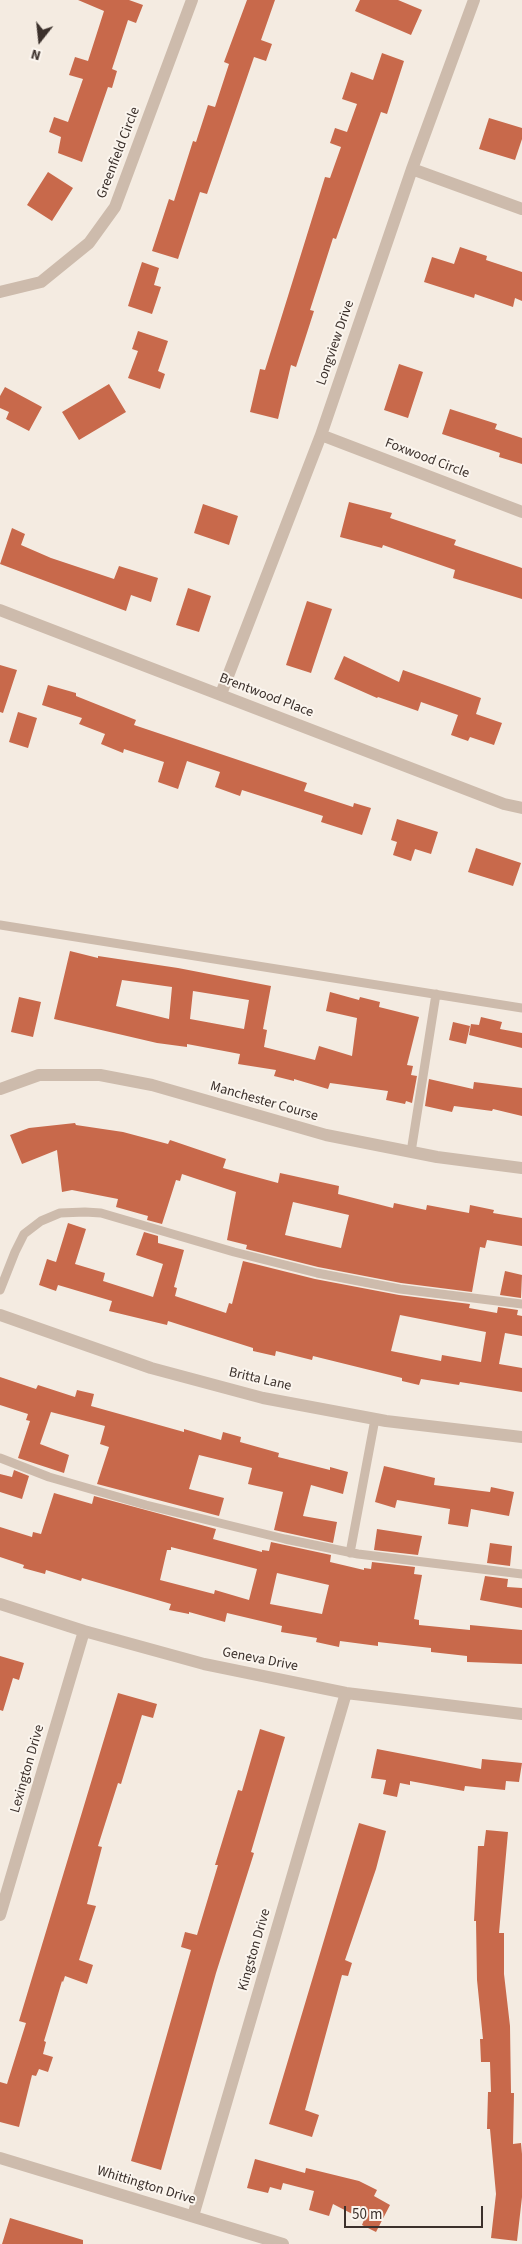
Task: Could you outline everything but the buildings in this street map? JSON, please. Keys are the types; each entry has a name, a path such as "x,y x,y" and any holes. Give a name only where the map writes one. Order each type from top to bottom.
{"street":[{"name":"Greenfield Circle","path":"0,292 41,282 90,243 115,207 192,0"},
{"name":"Longview Drive","path":"221,694 321,435 412,169 474,0"},
{"path":"412,169 522,209"},
{"name":"Foxwood Circle","path":"321,435 522,512"},
{"name":"Brentwood Place","path":"0,610 504,804 522,808"},
{"name":"Manchester Course","path":"0,1089 40,1075 100,1075 152,1085 326,1135 411,1152 522,1168"},
{"name":"Britta Lane","path":"0,1315 151,1368 263,1398 375,1419 522,1437"},
{"name":"Geneva Drive","path":"0,1604 84,1631 204,1664 346,1693 522,1714"},
{"name":"Lexington Drive","path":"0,1915 84,1631"},
{"name":"Kingston Drive","path":"193,2216 346,1693"},
{"name":"Whittington Drive","path":"0,2158 283,2244"}],"lane":[{"path":"0,925 522,1008"},
{"path":"411,1152 436,994"},
{"path":"0,1290 24,1234 41,1221 60,1213 85,1212 101,1213 234,1252 318,1273 400,1289 522,1304"},
{"path":"350,1553 375,1419"},
{"path":"0,1458 49,1477 146,1505 350,1553 522,1574"}]}
